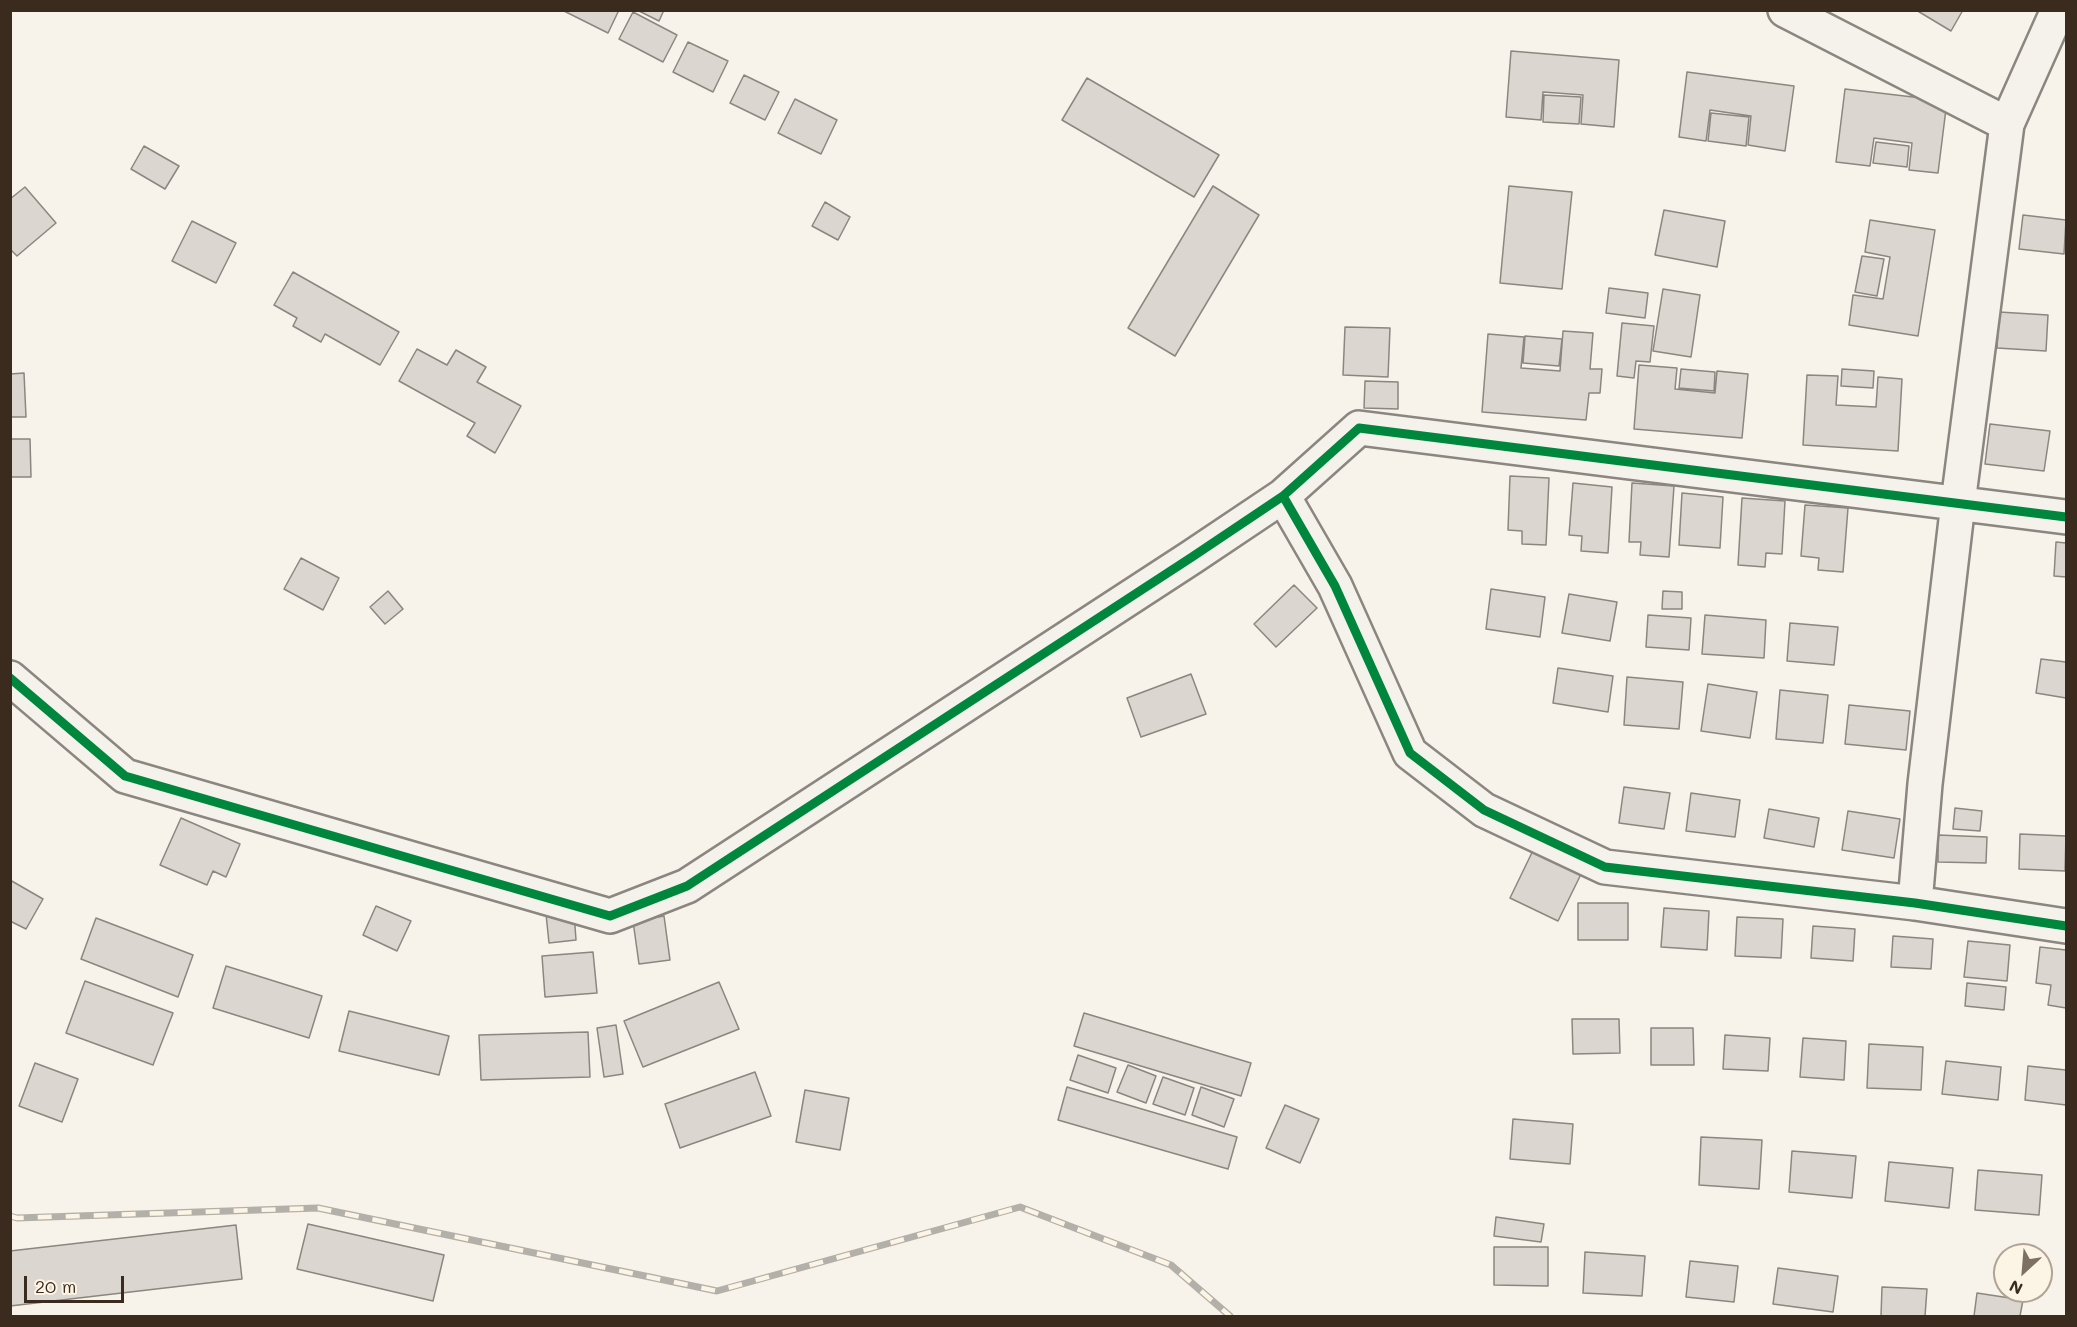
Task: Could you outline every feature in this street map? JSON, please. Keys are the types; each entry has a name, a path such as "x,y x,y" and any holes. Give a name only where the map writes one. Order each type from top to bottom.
{"street":[{"path":"1785,10 2007,124"},
{"path":"1915,903 1925,784 1958,503 2007,124 2058,10"},
{"path":"10,678 126,776 610,916 687,886 1192,557 1283,496 1359,428 2067,517"},
{"path":"1283,496 1335,586 1410,753 1484,810 1605,867 1915,903 2067,926"}],"building":[{"path":"562,10 619,10 608,33"},
{"path":"637,10 664,10 659,21"},
{"path":"1916,10 1963,10 1951,31"},
{"path":"633,12 677,35 663,62 619,39"},
{"path":"688,42 728,61 713,92 673,72"},
{"path":"1511,51 1619,60 1614,127 1581,124 1583,95 1543,92 1541,120 1506,117"},
{"path":"1687,72 1794,86 1785,151 1748,145 1751,116 1710,110 1706,141 1679,137"},
{"path":"744,75 779,92 765,120 730,103"},
{"path":"1087,78 1219,155 1194,197 1062,120"},
{"path":"1845,89 1947,101 1938,173 1909,170 1912,143 1874,138 1870,166 1836,162"},
{"path":"1544,95 1581,97 1579,124 1543,122"},
{"path":"795,99 837,120 821,154 778,133"},
{"path":"1711,113 1749,117 1746,146 1708,141"},
{"path":"1876,142 1909,146 1907,167 1873,163"},
{"path":"144,146 179,166 165,189 131,169"},
{"path":"1213,186 1259,215 1175,356 1128,328"},
{"path":"1509,186 1572,192 1562,289 1500,283"},
{"path":"25,187 56,223 17,256 10,249 10,199"},
{"path":"825,202 850,217 838,240 812,226"},
{"path":"1664,210 1725,221 1717,267 1655,255"},
{"path":"2023,215 2066,220 2064,254 2019,249"},
{"path":"1870,220 1935,230 1918,336 1849,325 1853,295 1883,299 1890,257 1865,252"},
{"path":"192,221 236,243 216,283 172,261"},
{"path":"1862,256 1884,259 1877,296 1855,292"},
{"path":"293,272 399,332 380,365 325,334 321,342 293,326 297,318 274,305"},
{"path":"1609,288 1648,293 1645,318 1606,313"},
{"path":"1663,289 1700,295 1691,357 1653,351"},
{"path":"1999,312 2048,315 2046,351 1997,348"},
{"path":"1622,323 1654,326 1650,362 1636,361 1634,378 1617,376"},
{"path":"1345,327 1390,328 1388,377 1343,375"},
{"path":"1563,331 1593,333 1590,369 1602,369 1600,393 1589,393 1586,420 1482,412 1488,334 1524,337 1521,368 1560,371"},
{"path":"1525,336 1562,339 1559,366 1523,363"},
{"path":"417,349 447,365 456,350 486,367 477,382 521,406 495,453 467,436 475,423 399,381"},
{"path":"1639,365 1677,368 1675,389 1715,393 1717,371 1748,374 1742,438 1634,429"},
{"path":"1681,369 1715,372 1714,391 1679,388"},
{"path":"1842,369 1874,371 1873,388 1841,386"},
{"path":"24,373 26,417 10,417 10,374"},
{"path":"1807,375 1838,376 1836,405 1876,407 1878,377 1902,379 1898,451 1803,445"},
{"path":"1365,381 1398,382 1398,409 1364,408"},
{"path":"1990,424 2050,431 2044,471 1985,464"},
{"path":"10,439 30,439 31,477 10,477"},
{"path":"1510,476 1549,478 1546,545 1522,544 1522,531 1508,530"},
{"path":"1573,483 1612,487 1608,553 1581,551 1582,536 1569,535"},
{"path":"1632,483 1674,486 1669,557 1640,555 1641,542 1629,542"},
{"path":"1682,493 1723,497 1720,548 1679,545"},
{"path":"1742,498 1785,501 1782,554 1766,553 1765,567 1738,565"},
{"path":"1805,505 1848,508 1843,572 1818,570 1819,558 1801,556"},
{"path":"2056,542 2066,543 2066,577 2054,576"},
{"path":"301,558 339,578 323,610 284,589"},
{"path":"1294,585 1317,608 1276,647 1254,624"},
{"path":"1491,589 1545,597 1540,637 1486,629"},
{"path":"388,591 403,609 385,624 370,607"},
{"path":"1663,591 1682,592 1682,609 1662,609"},
{"path":"1569,594 1617,602 1610,641 1562,633"},
{"path":"1648,615 1691,618 1689,650 1646,647"},
{"path":"1705,615 1766,620 1764,658 1702,654"},
{"path":"1790,623 1838,627 1834,665 1787,661"},
{"path":"2041,659 2066,662 2066,698 2036,693"},
{"path":"1558,668 1613,676 1608,712 1553,703"},
{"path":"1191,674 1206,714 1141,737 1127,698"},
{"path":"1627,677 1683,682 1679,729 1624,725"},
{"path":"1708,684 1757,692 1750,738 1701,731"},
{"path":"1780,690 1828,695 1823,743 1776,739"},
{"path":"1849,705 1910,711 1906,750 1845,744"},
{"path":"1624,787 1670,793 1664,829 1619,823"},
{"path":"1691,793 1740,800 1735,837 1686,831"},
{"path":"1955,808 1982,811 1980,831 1953,829"},
{"path":"1769,809 1819,818 1814,847 1764,838"},
{"path":"1848,811 1900,819 1894,858 1842,850"},
{"path":"181,818 240,844 226,877 213,871 207,885 160,865"},
{"path":"2020,834 2066,836 2065,871 2019,869"},
{"path":"1938,835 1987,837 1986,863 1938,862"},
{"path":"1539,838 1587,862 1558,921 1510,898"},
{"path":"10,880 43,899 26,929 10,921"},
{"path":"1578,903 1628,903 1628,940 1578,940"},
{"path":"376,906 411,921 397,951 363,935"},
{"path":"1664,908 1709,911 1707,950 1661,947"},
{"path":"574,912 576,940 549,943 546,914"},
{"path":"664,916 670,960 639,964 633,921"},
{"path":"1737,917 1783,919 1781,958 1735,956"},
{"path":"96,918 193,955 178,997 81,959"},
{"path":"1813,926 1855,929 1853,961 1811,958"},
{"path":"1893,936 1933,939 1931,969 1891,967"},
{"path":"1968,941 2010,945 2007,981 1964,977"},
{"path":"2040,947 2066,950 2066,1008 2048,1005 2051,985 2036,983"},
{"path":"593,952 597,993 545,997 542,956"},
{"path":"226,966 322,996 309,1038 213,1008"},
{"path":"85,981 173,1013 153,1065 66,1033"},
{"path":"719,982 739,1029 643,1067 624,1021"},
{"path":"1967,983 2006,987 2004,1010 1965,1006"},
{"path":"349,1011 449,1036 439,1075 339,1051"},
{"path":"1084,1013 1251,1063 1241,1096 1074,1046"},
{"path":"1572,1019 1619,1019 1620,1053 1573,1054"},
{"path":"616,1025 623,1074 604,1077 597,1028"},
{"path":"1651,1028 1693,1028 1694,1065 1651,1065"},
{"path":"588,1032 590,1077 481,1080 479,1035"},
{"path":"1725,1035 1770,1038 1768,1071 1723,1069"},
{"path":"1803,1038 1846,1041 1844,1080 1800,1077"},
{"path":"1869,1044 1923,1047 1921,1090 1867,1088"},
{"path":"1078,1055 1116,1068 1108,1093 1070,1080"},
{"path":"1946,1061 2001,1067 1998,1100 1942,1094"},
{"path":"35,1063 78,1079 62,1122 19,1106"},
{"path":"1128,1065 1156,1076 1146,1103 1117,1092"},
{"path":"2028,1066 2066,1070 2066,1105 2025,1100"},
{"path":"755,1072 771,1116 680,1148 665,1104"},
{"path":"1163,1077 1194,1088 1185,1115 1153,1104"},
{"path":"1067,1087 1237,1137 1228,1169 1058,1120"},
{"path":"1201,1087 1234,1099 1224,1127 1192,1115"},
{"path":"805,1090 849,1098 840,1150 796,1142"},
{"path":"1285,1105 1319,1119 1300,1163 1266,1148"},
{"path":"1513,1119 1573,1124 1570,1164 1510,1159"},
{"path":"1701,1137 1762,1140 1759,1189 1699,1185"},
{"path":"1792,1151 1856,1156 1852,1198 1789,1192"},
{"path":"1889,1162 1953,1168 1949,1208 1885,1201"},
{"path":"1978,1170 2042,1175 2039,1215 1975,1210"},
{"path":"1496,1217 1544,1224 1541,1242 1494,1236"},
{"path":"308,1224 444,1255 433,1301 297,1269"},
{"path":"236,1225 242,1279 10,1306 10,1251"},
{"path":"1494,1247 1548,1247 1548,1286 1494,1285"},
{"path":"1585,1252 1645,1256 1642,1296 1583,1293"},
{"path":"1690,1261 1738,1266 1734,1302 1686,1297"},
{"path":"1778,1268 1838,1276 1833,1312 1773,1304"},
{"path":"1882,1287 1927,1289 1925,1316 1881,1316"},
{"path":"1977,1293 1993,1295 1993,1303 2022,1303 2020,1316 1974,1316"}],"railway":[{"path":"10,1216 17,1218 318,1208 717,1291 1020,1207 1171,1265 1230,1316"}],"cycle path":[{"path":"10,678 125,776 610,916 687,886 1192,557 1283,496 1359,428 2066,517"},
{"path":"1283,496 1335,586 1410,753 1484,810 1605,867 1915,903 2066,926"}]}
